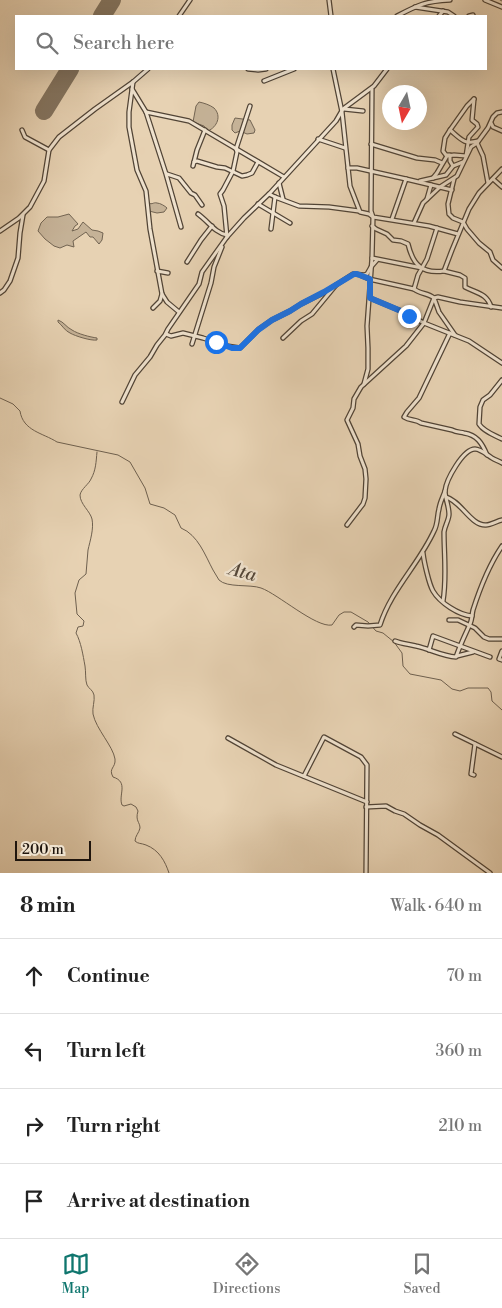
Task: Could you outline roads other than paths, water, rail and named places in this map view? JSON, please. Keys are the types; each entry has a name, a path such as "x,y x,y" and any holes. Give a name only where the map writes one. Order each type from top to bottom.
{"street":[{"path":"180,15 190,0"},
{"path":"325,0 329,2 332,15"},
{"path":"399,15 424,3 435,0 450,0"},
{"path":"485,0 502,7"},
{"path":"415,7 443,10 452,15"},
{"path":"440,15 443,10"},
{"path":"0,231 23,214 30,206 44,181 49,150 59,137 147,70"},
{"path":"264,81 292,70"},
{"path":"334,70 343,110 350,186 360,212"},
{"path":"122,402 135,375 166,334 198,284 202,272 227,236 269,194 336,121 343,110 372,88 386,70"},
{"path":"133,82 129,127 138,174 146,191 157,271 162,294 167,302 179,312"},
{"path":"364,384 368,369 366,326 370,298 372,258 372,88"},
{"path":"132,89 146,112 181,227"},
{"path":"414,223 426,199 457,176 464,162 466,156 469,137 478,127 472,120 474,99 445,138 443,151 450,155 466,156"},
{"path":"192,344 211,283 217,256 227,236 224,206 220,194 233,172 236,149 250,106"},
{"path":"343,110 363,110"},
{"path":"146,112 189,121 284,177"},
{"path":"466,156 471,147 478,142 497,113 502,112"},
{"path":"491,122 493,127 502,131"},
{"path":"22,130 25,137 49,150"},
{"path":"205,130 194,164 197,161 225,168 242,176 252,173 258,162"},
{"path":"450,130 468,143 478,142"},
{"path":"318,139 345,148"},
{"path":"478,142 483,156 488,184"},
{"path":"371,144 417,158 435,160 442,163"},
{"path":"433,178 445,158 450,155"},
{"path":"450,155 450,161 453,166"},
{"path":"418,181 446,175 453,166 464,162"},
{"path":"348,168 357,168 452,190"},
{"path":"444,271 463,222 475,198 502,169"},
{"path":"166,174 179,178 202,206"},
{"path":"454,178 448,204 449,214 463,222 479,243 490,252 493,260 502,268"},
{"path":"392,220 406,179"},
{"path":"493,179 502,187"},
{"path":"278,183 283,200"},
{"path":"426,199 431,185"},
{"path":"269,194 299,206 329,207 360,212 373,217 414,223 458,234"},
{"path":"272,229 275,197"},
{"path":"258,204 290,223"},
{"path":"0,293 10,281 18,258 23,214"},
{"path":"198,214 227,236"},
{"path":"187,262 212,226"},
{"path":"372,226 387,234 393,240 408,244 411,256 416,264 422,268"},
{"path":"414,289 418,275 427,259 437,228"},
{"path":"372,258 460,275 465,278 465,287 486,297 491,307"},
{"path":"166,334 173,336 181,333 232,348 240,348 258,330 272,320 351,275 367,274 377,259"},
{"path":"157,271 168,273"},
{"path":"357,274 430,295 434,298 439,312 454,335"},
{"path":"283,338 301,321 312,314 336,285"},
{"path":"153,308 160,300 162,294"},
{"path":"370,298 469,341 502,363"},
{"path":"434,298 446,298 502,308"},
{"path":"347,525 363,504 366,486 365,469 361,461 360,449 347,420 353,408 354,399 364,384 372,379 406,346 424,323 434,298"},
{"path":"450,333 419,398 404,417 470,435 481,442 487,455"},
{"path":"502,380 490,395 483,400 480,407 479,426 502,439"},
{"path":"354,627 356,625 380,625 392,597 403,583 436,527 440,502 456,465 470,450 478,449 502,463"},
{"path":"443,601 445,582 444,529 449,515 445,490"},
{"path":"446,497 454,500 474,520 483,525 502,520"},
{"path":"456,656 465,631 469,626 487,574 502,546"},
{"path":"423,550 433,591 458,613 472,616"},
{"path":"449,620 458,620 489,639 502,638"},
{"path":"429,650 433,636 490,657"},
{"path":"396,641 416,645 441,654 456,656 474,652"},
{"path":"502,651 500,659 502,660"},
{"path":"455,734 502,757"},
{"path":"304,776 324,737 361,758 367,766 366,873"},
{"path":"228,738 276,765 366,802"},
{"path":"474,775 471,774 475,744"},
{"path":"366,807 386,806 404,814 438,835 490,873"}],"waterway":[{"name":"Ata","path":"0,398 13,404 20,411 25,423 34,431 57,442 118,455 130,462 145,488 150,504 164,508 175,515 181,528 196,540 219,580 227,584 261,588 325,625 332,625 339,615 344,612 351,612 368,622 376,631 383,633 394,642 402,653 403,666 410,674 441,680 452,689 460,691 468,688 488,688 491,692 492,701 502,710"},
{"path":"97,452 93,476 80,495 92,519 92,535 88,550 86,574 79,580 75,593 77,614 84,621 83,626 78,627 76,633 83,653 86,683 94,695 93,712 95,720 114,754 112,774 122,785 122,805 131,804 138,811 137,817 140,828 135,841 151,847 158,853 169,873"}]}
